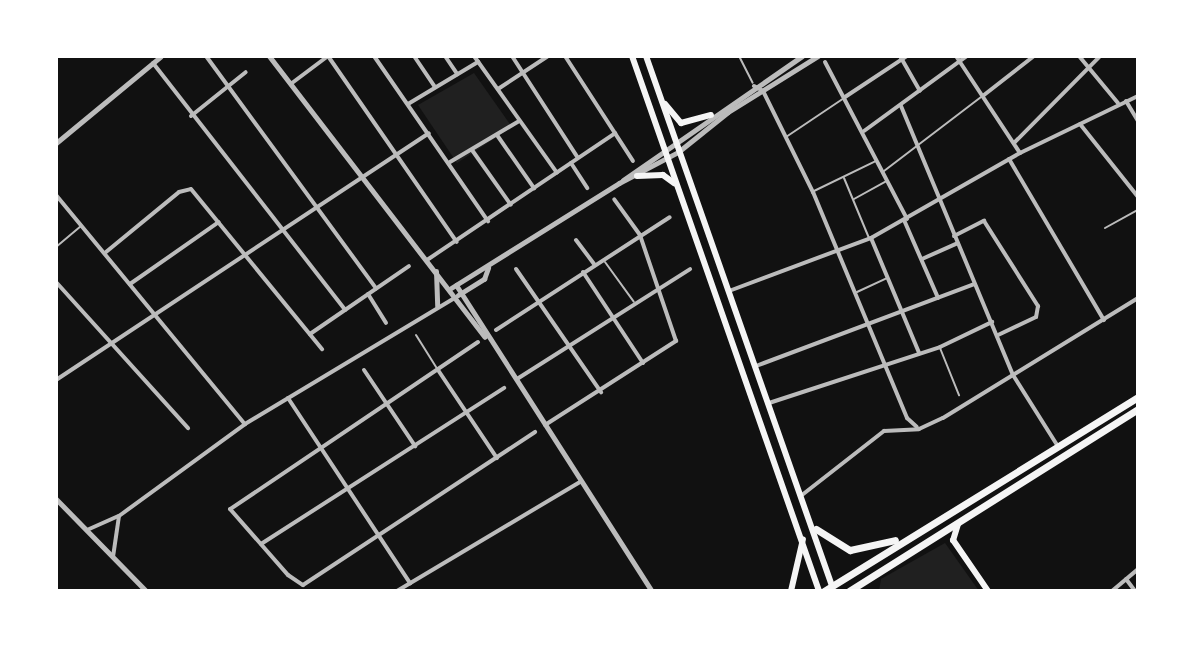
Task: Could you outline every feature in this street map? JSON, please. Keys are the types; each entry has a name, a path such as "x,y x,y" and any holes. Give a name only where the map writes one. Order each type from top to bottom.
{"main road":[{"path":"632,56 821,591 832,588 908,535 1138,397"},
{"path":"646,56 816,529 832,588"},
{"path":"660,97 681,123 711,115"},
{"path":"637,176 663,175 678,190"},
{"path":"849,591 1138,409"},
{"path":"963,519 953,529 953,540 988,591"},
{"path":"816,529 850,550 878,547 908,535"},
{"path":"791,591 803,536"}],"street":[{"path":"56,143 161,56"},
{"path":"206,56 227,89 376,288"},
{"path":"269,56 361,178 427,260 453,287 652,591"},
{"path":"292,83 328,56 457,242"},
{"path":"374,56 488,221"},
{"path":"414,56 435,88"},
{"path":"445,56 457,74"},
{"path":"474,56 557,173"},
{"path":"512,56 578,158"},
{"path":"498,89 539,58 548,56"},
{"path":"565,56 633,161"},
{"path":"453,287 488,268 619,183 663,148 802,56"},
{"path":"619,183 678,152 818,56"},
{"path":"864,131 901,106 958,59 967,56"},
{"path":"984,95 1034,56"},
{"path":"1079,56 1119,104"},
{"path":"1014,143 1100,56"},
{"path":"845,97 903,57 920,91"},
{"path":"958,59 1020,153"},
{"path":"153,62 281,233 345,310"},
{"path":"408,104 478,62"},
{"path":"825,62 864,131 938,298"},
{"path":"191,116 246,72"},
{"path":"754,86 763,91 813,192 907,418 919,429"},
{"path":"729,291 870,238 1020,153 1138,96"},
{"path":"1126,101 1138,121"},
{"path":"901,106 915,148 1013,375 1057,445"},
{"path":"450,162 519,121"},
{"path":"1080,124 1138,197"},
{"path":"56,380 429,133"},
{"path":"427,260 615,133"},
{"path":"497,135 534,188"},
{"path":"472,150 511,205"},
{"path":"1009,159 1104,320"},
{"path":"571,163 587,188"},
{"path":"106,252 185,189 194,190 322,349"},
{"path":"56,195 245,424"},
{"path":"545,425 601,392 676,341 640,235 614,199"},
{"path":"496,330 670,217"},
{"path":"954,236 984,221 1038,306 1036,317 998,335"},
{"path":"130,284 219,222"},
{"path":"870,238 919,353"},
{"path":"576,240 594,264"},
{"path":"922,259 958,243"},
{"path":"310,334 409,266"},
{"path":"87,530 119,516 245,424 484,279 488,268"},
{"path":"516,269 601,392"},
{"path":"515,381 690,269"},
{"path":"436,270 437,306"},
{"path":"583,272 644,364"},
{"path":"56,282 188,428"},
{"path":"756,366 974,284"},
{"path":"368,294 386,323"},
{"path":"802,495 884,431 919,429 1138,298"},
{"path":"769,403 940,347 992,322"},
{"path":"478,342 320,445 230,509 298,584 309,583 535,432"},
{"path":"438,369 497,458"},
{"path":"364,370 415,446"},
{"path":"260,544 504,388"},
{"path":"288,398 410,583"},
{"path":"397,591 580,482"},
{"path":"56,499 146,591"},
{"path":"113,557 119,516"},
{"path":"1112,591 1138,569"},
{"path":"1126,579 1135,591"}],"lane":[{"path":"739,56 754,86"},
{"path":"883,171 984,95"},
{"path":"785,138 845,97"},
{"path":"813,192 877,160"},
{"path":"844,177 870,238"},
{"path":"853,200 887,180"},
{"path":"1105,228 1138,210"},
{"path":"56,247 82,225"},
{"path":"603,258 635,303"},
{"path":"856,292 888,278"},
{"path":"416,335 438,369"},
{"path":"940,347 959,395"}],"shaded area":[{"path":"474,73 512,127 457,163 418,105"},
{"path":"945,543 979,591 879,591 881,579"}]}
